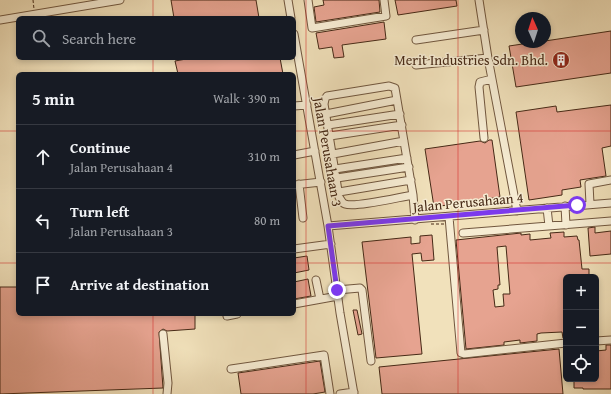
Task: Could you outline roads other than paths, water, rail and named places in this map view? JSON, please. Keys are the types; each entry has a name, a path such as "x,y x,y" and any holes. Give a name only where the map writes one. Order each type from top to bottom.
{"street":[{"path":"28,16 120,0"},
{"path":"288,0 291,16"},
{"path":"308,0 312,28 386,16 384,0"},
{"path":"479,0 488,58 517,211"},
{"path":"0,20 16,18"},
{"path":"416,40 484,30"},
{"name":"Jalan Perusahaan 3","path":"296,45 321,182 337,293 354,393"},
{"path":"416,65 488,58"},
{"path":"484,138 479,86 480,82 492,79"},
{"path":"413,195 351,205 345,204 341,201 336,178 325,99 330,95 390,86 395,88 411,180 413,195 415,220"},
{"path":"326,114 397,100"},
{"path":"296,106 307,105"},
{"path":"328,124 400,114"},
{"path":"330,136 402,125"},
{"path":"333,154 404,141"},
{"path":"296,155 315,151"},
{"path":"335,169 407,158"},
{"path":"336,178 408,167"},
{"path":"339,192 411,180"},
{"path":"590,204 589,184 611,180"},
{"path":"303,218 297,184 321,182"},
{"name":"Jalan Perusahaan 4","path":"328,226 611,203"},
{"path":"565,206 566,225"},
{"path":"547,208 549,226"},
{"path":"449,217 461,353 464,354 563,344"},
{"path":"463,234 611,221"},
{"path":"296,249 330,244"},
{"path":"316,280 320,299"},
{"path":"296,304 320,299 337,293 360,288 362,290 371,361"},
{"path":"163,334 168,383 167,394"},
{"path":"599,341 611,340"},
{"path":"230,369 324,355 330,394"},
{"path":"340,394 354,393"}],"place":[{"name":"Merit Industries Sdn. Bhd.","path":"561,60"}]}
